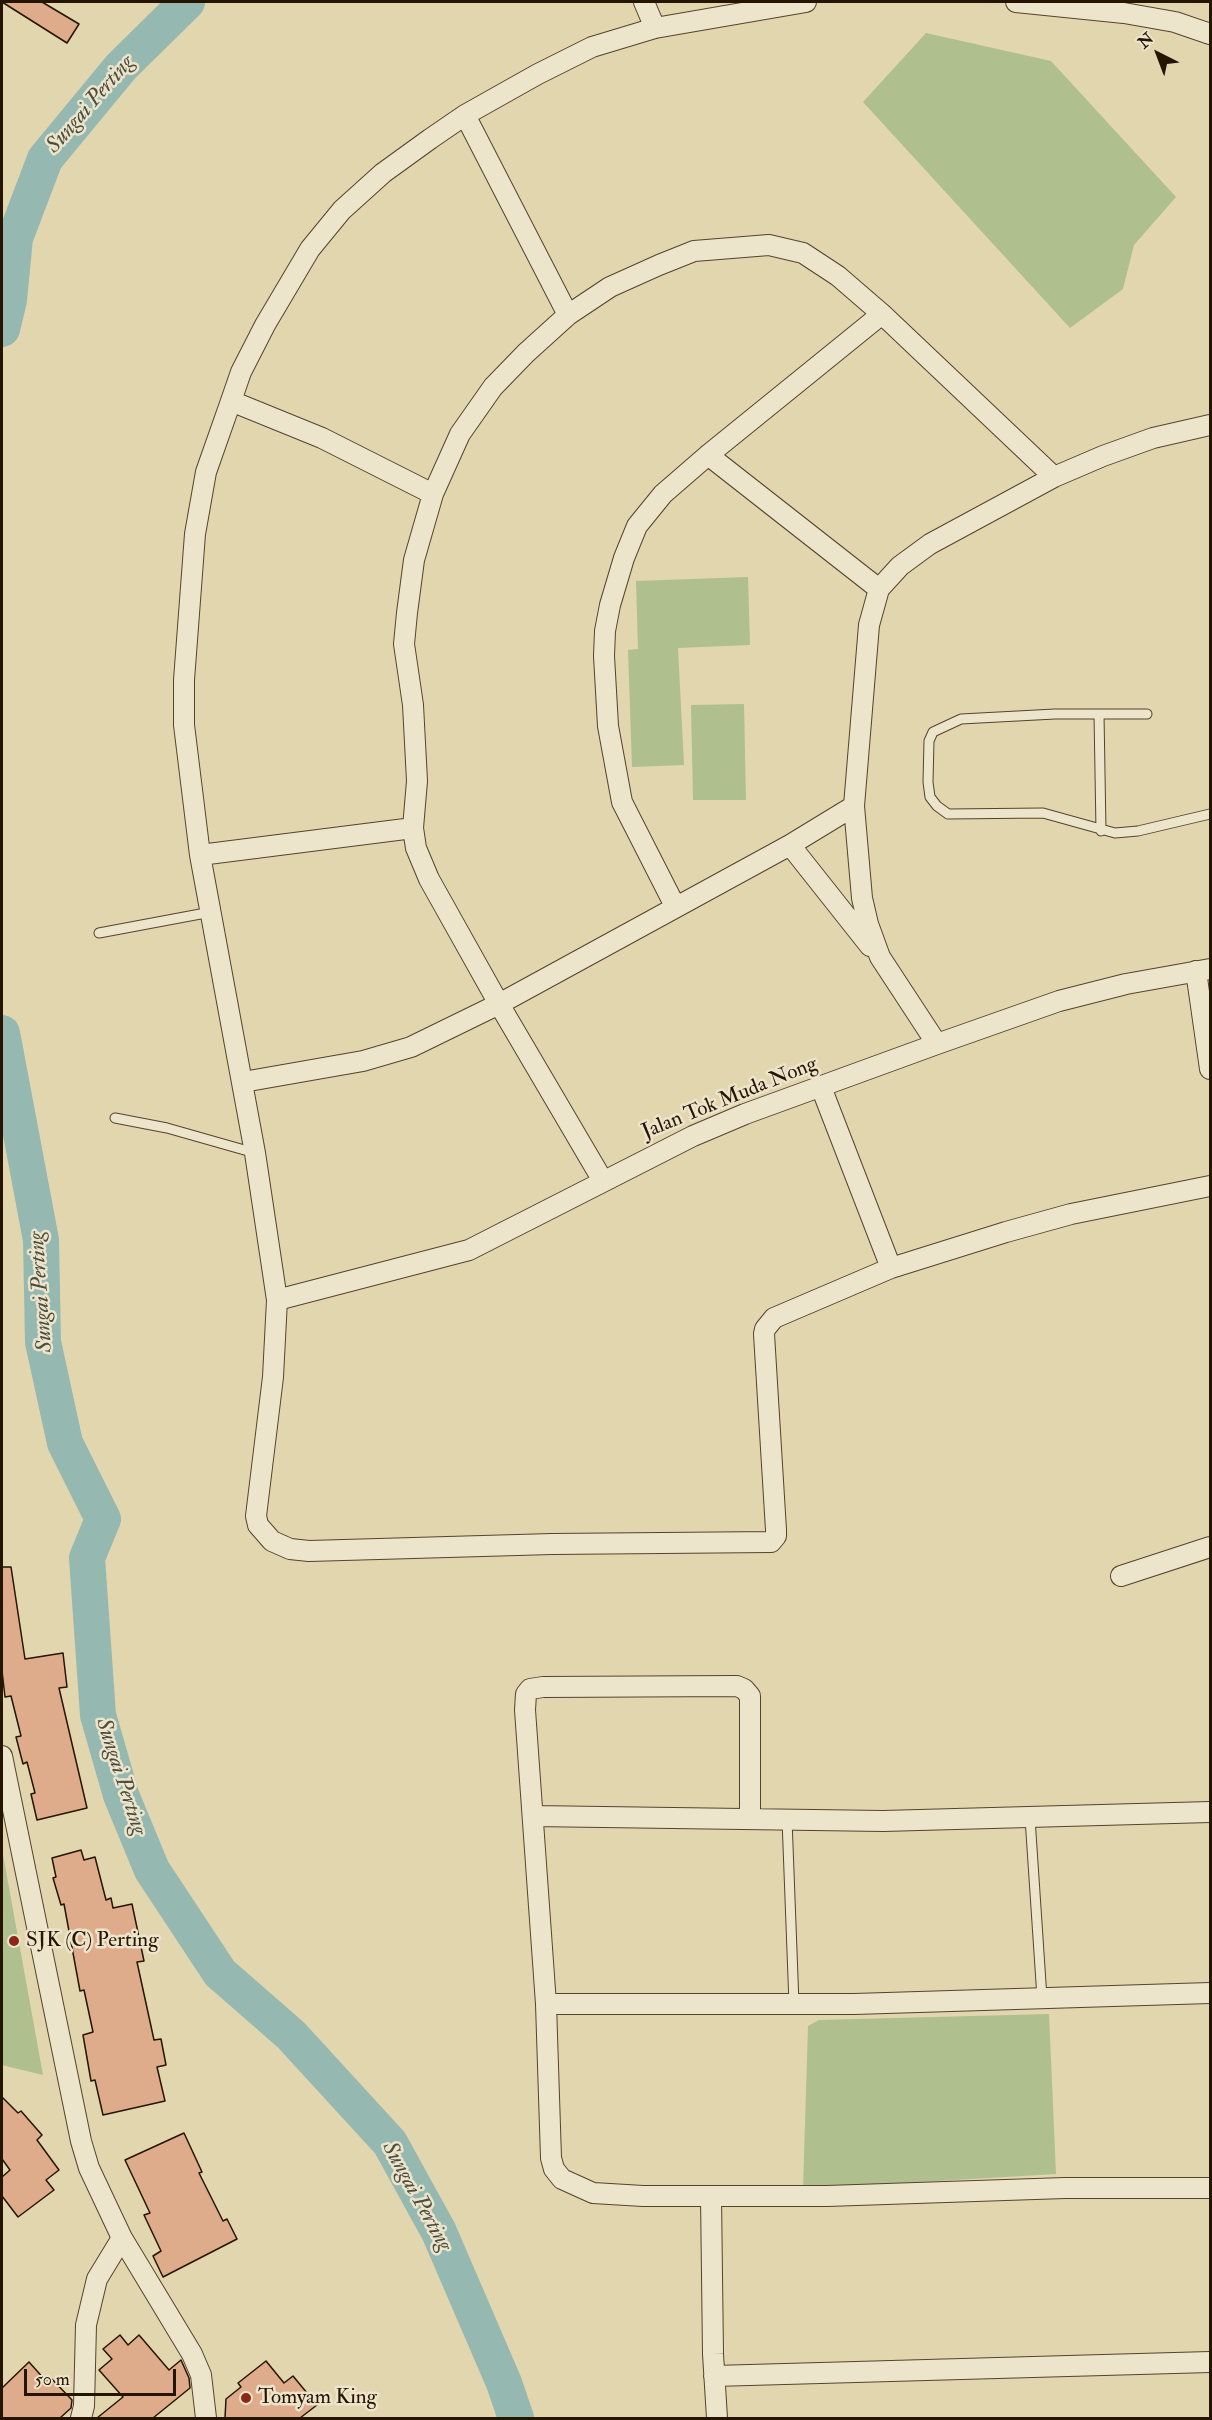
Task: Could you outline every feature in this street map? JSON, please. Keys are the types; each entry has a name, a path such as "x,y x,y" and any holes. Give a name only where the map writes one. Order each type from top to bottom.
{"street":[{"path":"644,2 655,28"},
{"path":"807,2 655,28 592,47 465,115 383,173 342,210 317,241 265,325 241,372 206,472 199,503 184,680 184,725 200,855 243,1082 277,1300 273,1377 256,1516 263,1532 272,1542 290,1549 309,1551 552,1544 767,1543 773,1540 776,1530 765,1329 774,1318 891,1268 1071,1214 1210,1186"},
{"path":"1016,2 1124,13 1175,22 1210,34"},
{"path":"465,115 568,315"},
{"path":"603,1181 429,879 416,848 412,828 417,782 413,705 404,644 414,560 433,494 460,434 493,387 526,353 568,315 610,287 694,251 769,245 803,253 838,276 882,314 1054,477"},
{"path":"675,906 622,802 608,726 605,631 624,558 637,526 663,494 882,314"},
{"path":"231,401 330,441 433,494"},
{"path":"880,957 868,924 862,898 854,806 868,635 879,589 900,566 930,544 1054,477 1153,438 1210,425"},
{"path":"708,455 879,589"},
{"path":"243,1082 387,1056 411,1047 499,1004 790,845 854,806"},
{"path":"200,855 412,828"},
{"path":"790,845 880,957 937,1044"},
{"path":"1203,970 1210,1070"},
{"name":"Jalan Tok Muda Nong","path":"277,1300 470,1250 693,1136 745,1114 937,1044 1059,1001 1126,984 1203,970"},
{"path":"821,1087 891,1268"},
{"path":"1121,1576 1210,1547"},
{"path":"750,1819 750,1696 744,1689 737,1686 543,1687 530,1689 526,1694 525,1710 546,2004 550,2158 554,2169 562,2179 593,2193 711,2196 827,2196 1065,2188 1210,2188"},
{"path":"2,1756 81,2141 89,2168 122,2238 192,2354 201,2375 206,2418"},
{"path":"533,1816 883,1821 1210,1812"},
{"path":"546,2004 794,2004 1210,1994"},
{"path":"711,2196 714,2376 717,2418"},
{"path":"81,2418 84,2406 86,2325 97,2279 122,2238"},
{"path":"714,2376 1210,2362"}],"lane":[{"path":"1099,714 1101,831"},
{"path":"1147,714 961,719 933,732 929,741 930,797 948,814 1043,813 1101,831 1115,833 1138,831 1210,814"},
{"path":"99,933 211,912"},
{"path":"115,1118 167,1128 255,1153"},
{"path":"1030,1818 1042,1998"},
{"path":"787,1820 794,2004"}],"green space":[{"path":"926,33 1051,61 1176,197 1134,245 1123,289 1070,328 863,102"},
{"path":"748,577 750,645 678,648 684,765 632,767 628,650 638,649 636,581"},
{"path":"744,704 746,800 693,800 691,705"},
{"name":"SJK (C) Perting","path":"2,1849 43,2075 2,2065"},
{"path":"1049,2014 1056,2174 803,2189 808,2026 819,2020"}],"building":[{"path":"2,2 42,2 79,24 67,43"},
{"path":"2,1567 11,1567 25,1659 63,1653 67,1687 59,1688 87,1808 37,1820 31,1794 35,1793 27,1762 23,1764 16,1737 21,1736 11,1696 5,1697 2,1671"},
{"path":"81,1850 84,1860 95,1857 106,1900 111,1898 113,1908 132,1904 144,1961 137,1962 154,2040 161,2039 166,2065 157,2067 165,2101 103,2115 95,2080 91,2081 83,2035 93,2032 84,1990 80,1991 64,1904 61,1905 53,1878 56,1877 52,1858"},
{"path":"2,2097 18,2113 21,2111 42,2135 37,2140 59,2170 46,2180 54,2190 18,2217 2,2196 2,2177 10,2170 2,2159"},
{"path":"184,2133 202,2172 199,2173 223,2221 227,2219 237,2239 163,2277 153,2256 161,2251 144,2215 150,2213 125,2160"},
{"path":"120,2335 128,2345 139,2335 169,2370 181,2360 189,2378 190,2388 153,2418 97,2418 123,2397 99,2370 112,2359 103,2349"},
{"path":"266,2361 284,2383 293,2376 317,2405 300,2418 225,2418 226,2399 241,2387 238,2383"},
{"path":"29,2362 46,2381 50,2377 72,2400 71,2408 60,2418 2,2418 2,2388"}],"waterway":[{"name":"Sungai Perting","path":"2,329 9,300 15,238 45,159 121,67 187,2"},
{"name":"Sungai Perting","path":"2,1033 41,1240 43,1342 65,1443 103,1519 87,1558 98,1715 121,1795 152,1870 220,1973 291,2035 390,2143 439,2232 504,2383 516,2418"}],"place":[{"name":"SJK (C) Perting","path":"14,1941"},
{"name":"Tomyam King","path":"246,2398"}]}
